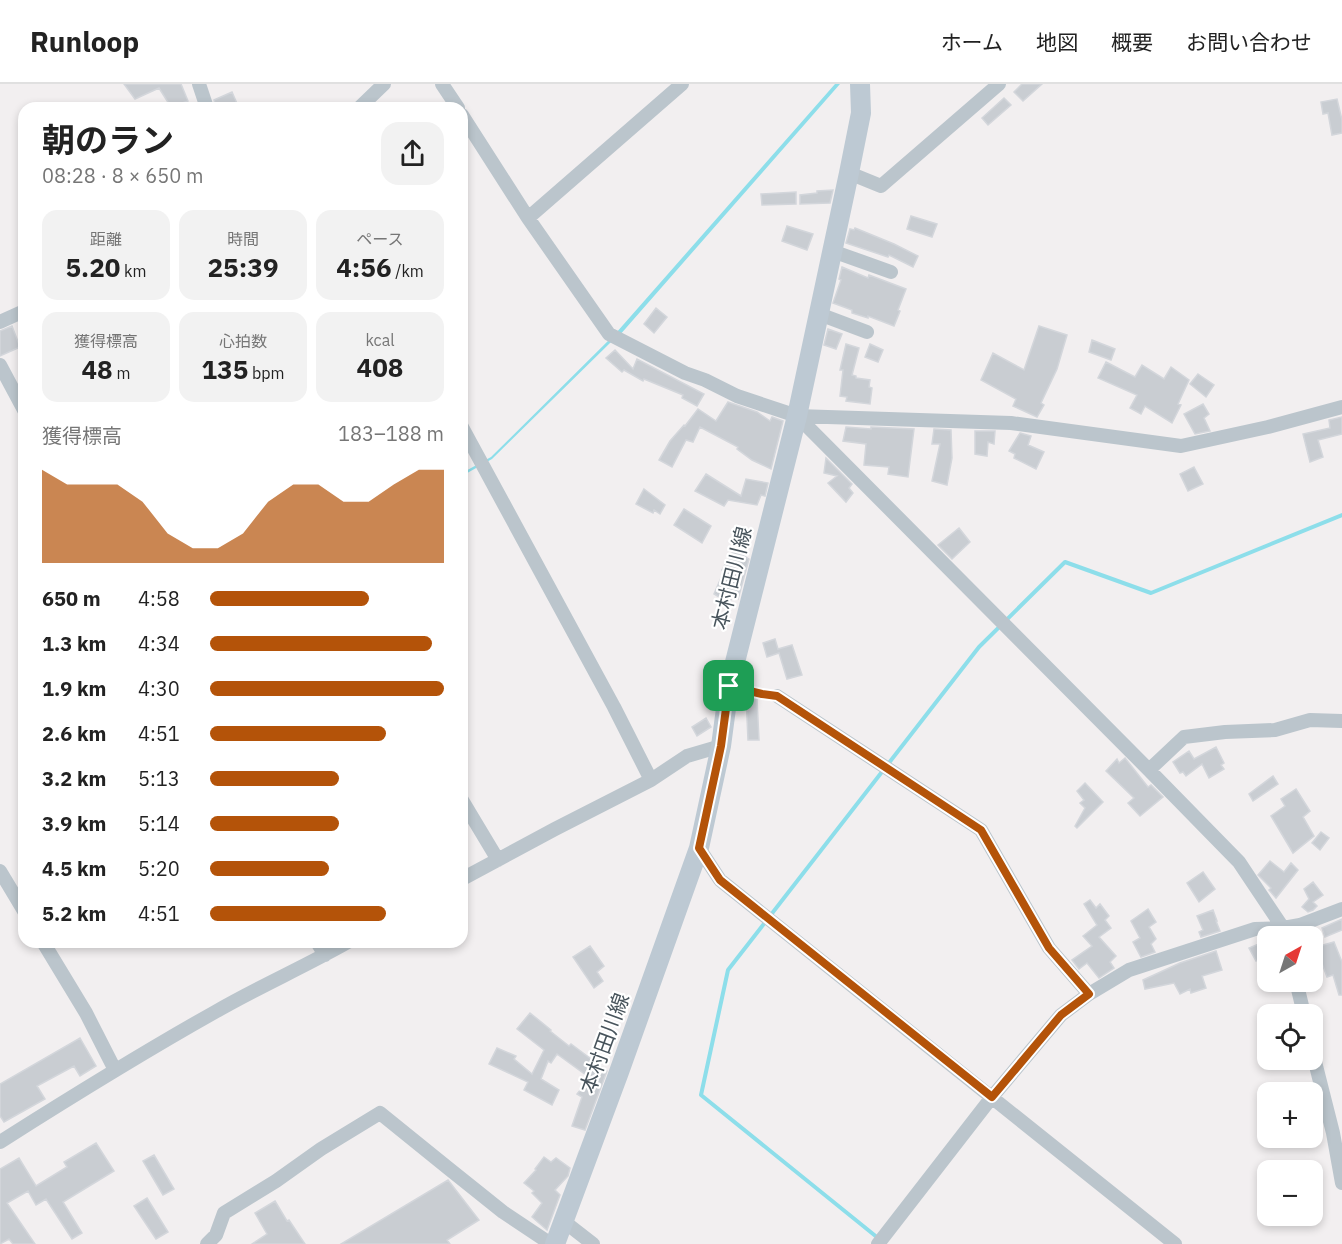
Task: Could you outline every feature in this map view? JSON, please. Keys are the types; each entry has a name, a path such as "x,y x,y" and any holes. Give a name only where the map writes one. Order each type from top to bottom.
{"main road":[{"name":"本村田川線","path":"553,1244 565,1220 699,848 721,746 729,686 796,416 849,173 861,112 860,84"}],"street":[{"path":"199,84 205,102"},
{"path":"365,102 384,84"},
{"path":"442,84 454,102"},
{"path":"528,218 682,84"},
{"path":"849,173 881,186 999,84"},
{"path":"468,124 528,218 609,334 685,373 737,396 796,416 1011,423 1181,446 1268,427 1342,407"},
{"path":"832,251 891,272"},
{"path":"0,322 18,314"},
{"path":"819,314 867,332"},
{"path":"0,365 18,399"},
{"path":"796,416 1239,862 1280,926"},
{"path":"468,438 614,707 651,780"},
{"path":"777,696 981,830 1049,948 1089,994"},
{"path":"1149,770 1184,737 1225,732 1275,730 1310,720 1342,721"},
{"path":"468,876 651,780 687,756 721,746"},
{"path":"468,810 498,860"},
{"path":"699,848 720,880 1175,1244"},
{"path":"0,871 18,901"},
{"path":"1298,926 1342,909"},
{"path":"878,1244 992,1097 1061,1015 1089,994 1129,970 1257,929"},
{"path":"47,948 86,1013 115,1070"},
{"path":"321,948 325,955"},
{"path":"0,1142 115,1070 216,1011 337,948"},
{"path":"1317,1070 1333,1133 1342,1183"},
{"path":"207,1244 216,1235 224,1213 380,1113 503,1212 553,1244"},
{"path":"1333,1133 1342,1122"},
{"path":"565,1220 594,1244"}],"lane":[{"path":"729,686 777,696"}],"water":[{"path":"835,84 840,84 619,336 492,459 468,473 468,470 491,457 616,333"}],"building":[{"path":"124,84 181,84 188,101 168,102 159,88 135,99"},
{"path":"1022,84 1042,84 1023,101 1014,92"},
{"path":"232,92 236,102 214,102 214,100"},
{"path":"1004,98 1011,105 988,125 982,118"},
{"path":"1337,99 1342,120 1342,133 1332,135 1328,113 1323,114 1321,102"},
{"path":"833,190 830,203 800,204 800,195"},
{"path":"796,192 796,204 762,205 761,194"},
{"path":"911,216 937,224 932,237 907,229"},
{"path":"787,226 813,234 807,250 782,241"},
{"path":"855,228 918,256 913,267 889,255 888,257 846,243 850,229"},
{"path":"842,267 868,278 869,275 906,289 894,326 868,316 868,318 852,313 852,310 833,303 841,280 839,279"},
{"path":"656,308 667,317 654,333 644,324"},
{"path":"12,326 18,348 0,356 0,331"},
{"path":"1039,326 1067,335 1057,369 1041,403 1044,405 1037,417 1013,406 1016,399 981,380 993,353 1024,370"},
{"path":"828,329 842,334 836,349 824,345"},
{"path":"1092,340 1115,349 1111,360 1089,352"},
{"path":"846,344 859,348 852,375 856,378 870,380 869,387 872,388 870,404 846,401 847,397 840,396 843,370 840,370"},
{"path":"870,344 883,350 878,362 865,357"},
{"path":"615,350 633,369 637,359 704,394 697,406 682,398 683,395 644,379 643,381 624,370 622,372 606,358"},
{"path":"1106,362 1135,377 1142,365 1164,379 1171,367 1189,380 1172,423 1145,406 1141,414 1130,408 1137,395 1098,378"},
{"path":"1198,374 1214,385 1206,397 1190,384"},
{"path":"728,402 757,412 770,421 772,417 783,421 771,469 752,460 737,449 738,447 700,427 693,442 686,440 672,467 659,460 670,441 698,409 716,421"},
{"path":"1203,404 1209,414 1204,418 1210,431 1195,434 1184,414"},
{"path":"1342,417 1342,434 1318,440 1323,457 1310,462 1303,434 1330,428 1329,420"},
{"path":"846,427 914,429 908,477 888,474 889,467 864,465 866,444 843,441"},
{"path":"934,429 951,430 952,458 947,485 932,481 940,444 932,444"},
{"path":"975,431 995,431 994,444 988,442 987,456 975,454"},
{"path":"1020,433 1031,436 1028,445 1044,452 1036,469 1014,458 1015,454 1009,451"},
{"path":"826,458 852,484 849,488 853,493 846,502 828,483 837,476 824,473"},
{"path":"1194,467 1203,484 1188,491 1180,474"},
{"path":"706,474 741,496 746,479 768,483 765,496 761,495 757,505 728,500 724,506 695,491"},
{"path":"644,489 665,505 660,514 636,504"},
{"path":"684,509 711,526 702,543 674,525"},
{"path":"959,528 970,542 952,559 938,545"},
{"path":"734,550 749,559 738,599 733,596 729,603 714,594 724,571 722,570"},
{"path":"775,639 778,649 792,645 802,675 787,679 779,653 767,657 763,643"},
{"path":"746,696 757,699 759,740 748,740"},
{"path":"706,718 711,727 697,736 692,727"},
{"path":"1216,747 1224,763 1221,765 1224,769 1209,778 1202,764 1186,776 1183,772 1180,773 1173,762 1189,751 1194,759"},
{"path":"1125,758 1148,787 1151,785 1163,797 1140,816 1128,803 1134,798 1106,771 1117,759 1119,763"},
{"path":"1273,776 1278,784 1253,801 1249,794"},
{"path":"1085,783 1103,802 1077,828 1075,826 1085,808 1080,803 1084,800 1077,791"},
{"path":"1296,789 1310,811 1303,817 1314,836 1293,853 1271,816 1285,806 1281,799"},
{"path":"1321,832 1329,838 1320,850 1312,843"},
{"path":"1270,861 1284,872 1291,863 1298,870 1276,898 1269,890 1271,888 1258,875"},
{"path":"1203,872 1215,889 1199,902 1187,883"},
{"path":"1313,882 1323,895 1313,902 1317,906 1308,912 1302,907 1309,899 1304,889"},
{"path":"1090,900 1096,908 1100,904 1109,916 1105,920 1111,928 1099,937 1116,956 1110,962 1114,968 1099,978 1087,963 1079,969 1072,960 1092,946 1083,936 1097,925 1084,904"},
{"path":"1148,909 1156,922 1149,927 1156,939 1151,944 1155,952 1141,957 1133,942 1140,938 1131,921"},
{"path":"1213,910 1220,931 1201,937 1199,932 1203,930 1197,916"},
{"path":"1342,919 1342,930 1325,937 1323,928"},
{"path":"1334,942 1342,962 1342,995 1339,995 1333,975 1327,977 1323,966 1323,945"},
{"path":"1257,945 1257,960 1256,961 1249,948"},
{"path":"590,946 604,966 597,972 603,981 594,988 573,957"},
{"path":"1216,951 1222,970 1202,976 1206,988 1191,993 1190,989 1180,994 1174,983 1145,989 1143,980 1180,963"},
{"path":"530,1013 569,1046 571,1044 607,1071 585,1130 572,1126 582,1097 577,1094 590,1078 557,1054 551,1063 548,1061 541,1079 559,1090 552,1105 524,1090 528,1082 489,1064 497,1048 516,1056 514,1059 532,1074 544,1050 517,1029"},
{"path":"80,1038 96,1066 80,1076 74,1066 37,1086 45,1099 4,1122 0,1116 0,1084"},
{"path":"96,1143 114,1171 63,1202 82,1233 72,1239 46,1199 36,1205 28,1191 7,1203 35,1244 13,1244 9,1239 0,1244 0,1169 19,1158 36,1186 67,1167 64,1162"},
{"path":"154,1155 174,1189 163,1195 143,1161"},
{"path":"544,1157 551,1162 556,1158 570,1168 568,1176 555,1190 560,1195 547,1230 532,1217 542,1203 532,1193 534,1191 524,1183"},
{"path":"448,1180 479,1220 447,1240 450,1244 341,1244"},
{"path":"147,1198 168,1232 156,1239 134,1206"},
{"path":"275,1201 305,1244 252,1244 267,1234 255,1213"}],"waterway":[{"path":"878,1238 701,1095 728,970 979,647 1065,562 1151,593 1342,515"}],"route":[{"path":"729,686 777,696 981,830 1049,948 1089,994 1061,1015 992,1097 720,880 699,848 721,746 729,686"}]}
